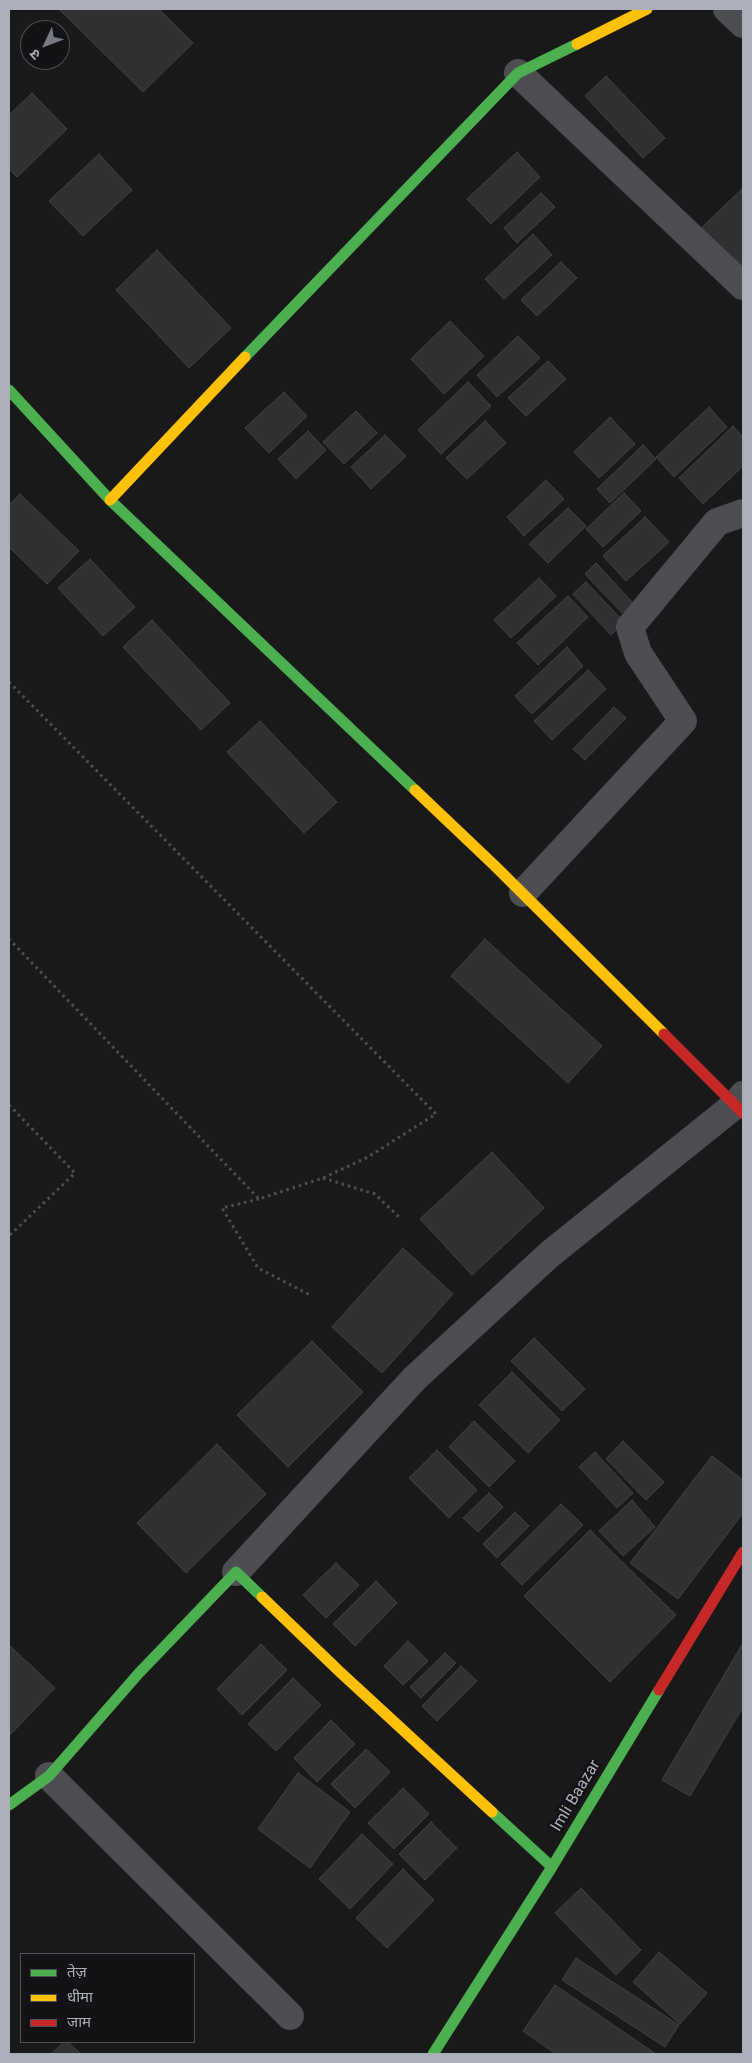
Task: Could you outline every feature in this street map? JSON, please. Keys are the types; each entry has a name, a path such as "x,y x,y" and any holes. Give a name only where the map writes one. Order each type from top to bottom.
{"street":[{"path":"110,500 317,281 518,73 646,9"},
{"path":"727,9 743,24"},
{"path":"518,73 743,286"},
{"path":"9,390 110,500 523,893 740,1104 550,1254 414,1378 236,1572 139,1673 49,1776 9,1806"},
{"path":"523,893 682,721 638,652 630,627 717,522 743,513"},
{"name":"Imli Baazar","path":"433,2054 552,1867 743,1552"},
{"path":"236,1572 340,1672 552,1867"},
{"path":"49,1776 290,2016"}],"path":[{"path":"9,682 436,1114 368,1157 323,1178 259,1199 222,1208 258,1268 312,1296"},
{"path":"9,939 259,1199"},
{"path":"9,1105 75,1173 9,1236"},
{"path":"323,1178 375,1194 400,1218"}],"building":[{"path":"59,9 159,9 193,43 143,92"},
{"path":"606,76 665,138 643,158 585,96"},
{"path":"32,93 67,129 17,177 9,169 9,115"},
{"path":"517,152 540,177 491,224 467,199"},
{"path":"99,154 132,190 83,236 49,201"},
{"path":"743,188 743,276 700,229"},
{"path":"541,193 555,207 517,243 504,228"},
{"path":"533,234 552,255 504,299 485,279"},
{"path":"157,250 231,328 189,368 116,290"},
{"path":"561,262 577,278 537,316 521,300"},
{"path":"450,321 484,356 444,394 411,359"},
{"path":"518,336 540,358 497,397 477,375"},
{"path":"548,361 566,379 526,416 508,398"},
{"path":"468,382 491,406 441,454 418,430"},
{"path":"284,392 307,416 269,453 245,428"},
{"path":"709,407 727,427 674,477 656,457"},
{"path":"356,411 377,433 344,464 323,442"},
{"path":"610,417 635,444 599,478 574,452"},
{"path":"485,421 506,443 467,479 446,458"},
{"path":"733,426 743,437 743,466 703,504 679,478"},
{"path":"308,431 326,450 296,479 278,459"},
{"path":"385,435 406,456 371,489 351,467"},
{"path":"643,445 656,459 610,503 597,489"},
{"path":"546,480 564,499 524,536 507,517"},
{"path":"624,493 641,511 603,547 586,529"},
{"path":"20,494 79,551 47,584 9,547 9,505"},
{"path":"568,508 586,526 548,563 529,544"},
{"path":"645,517 669,542 626,581 603,556"},
{"path":"90,559 135,607 103,636 58,588"},
{"path":"596,563 633,603 622,613 585,574"},
{"path":"539,578 556,596 511,638 494,620"},
{"path":"586,582 624,622 611,635 573,594"},
{"path":"568,596 588,617 538,665 517,643"},
{"path":"152,620 230,703 201,730 123,647"},
{"path":"567,647 583,666 532,714 515,696"},
{"path":"588,670 606,689 552,740 534,721"},
{"path":"614,707 626,718 585,760 573,749"},
{"path":"260,721 337,802 304,833 227,752"},
{"path":"485,939 602,1046 568,1083 451,976"},
{"path":"492,1152 544,1208 472,1275 420,1219"},
{"path":"403,1248 453,1294 382,1373 332,1327"},
{"path":"534,1338 585,1389 562,1411 511,1361"},
{"path":"312,1341 363,1392 288,1467 237,1415"},
{"path":"512,1372 560,1420 528,1453 479,1405"},
{"path":"474,1421 515,1461 489,1487 449,1447"},
{"path":"623,1441 664,1482 646,1500 606,1459"},
{"path":"217,1444 266,1494 186,1573 137,1523"},
{"path":"437,1450 477,1490 449,1518 409,1478"},
{"path":"595,1452 633,1493 617,1508 579,1467"},
{"path":"712,1456 743,1480 743,1513 678,1599 630,1563"},
{"path":"489,1493 503,1507 478,1532 463,1518"},
{"path":"632,1500 655,1527 623,1556 599,1531"},
{"path":"561,1504 583,1525 522,1585 501,1564"},
{"path":"515,1512 529,1526 497,1558 483,1544"},
{"path":"590,1530 676,1615 610,1682 524,1596"},
{"path":"336,1563 359,1585 326,1618 303,1595"},
{"path":"376,1581 397,1603 355,1646 333,1624"},
{"path":"408,1641 428,1661 403,1685 384,1666"},
{"path":"743,1643 743,1707 690,1796 662,1780"},
{"path":"261,1644 287,1670 242,1715 217,1689"},
{"path":"9,1645 55,1688 9,1736"},
{"path":"445,1653 456,1663 421,1698 410,1687"},
{"path":"461,1666 477,1681 437,1721 422,1706"},
{"path":"293,1678 321,1705 276,1751 248,1724"},
{"path":"331,1720 355,1744 317,1782 294,1758"},
{"path":"366,1749 390,1772 355,1808 331,1784"},
{"path":"298,1773 350,1812 310,1868 258,1829"},
{"path":"403,1788 429,1814 394,1849 368,1823"},
{"path":"431,1822 457,1848 425,1880 399,1854"},
{"path":"362,1834 393,1864 350,1909 319,1879"},
{"path":"403,1869 434,1900 387,1948 356,1918"},
{"path":"581,1888 641,1950 616,1975 555,1913"},
{"path":"659,1952 707,1993 680,2024 633,1982"},
{"path":"576,1958 679,2025 665,2047 562,1980"},
{"path":"555,1985 656,2054 556,2054 523,2031"},
{"path":"63,2043 69,2043 81,2054 51,2054"}],"traffic: fast":[{"path":"245,357 518,73 577,44"},
{"path":"9,390 110,500 415,790"},
{"path":"9,1805 49,1776 139,1673 236,1572 262,1597"},
{"path":"433,2054 552,1867 659,1690"},
{"path":"492,1812 552,1867"}],"traffic: slow":[{"path":"577,44 647,9"},
{"path":"110,500 245,357"},
{"path":"415,790 495,866 664,1034"},
{"path":"262,1597 340,1672 492,1812"}],"traffic: jam":[{"path":"664,1034 743,1113"},
{"path":"659,1690 743,1552"}]}
